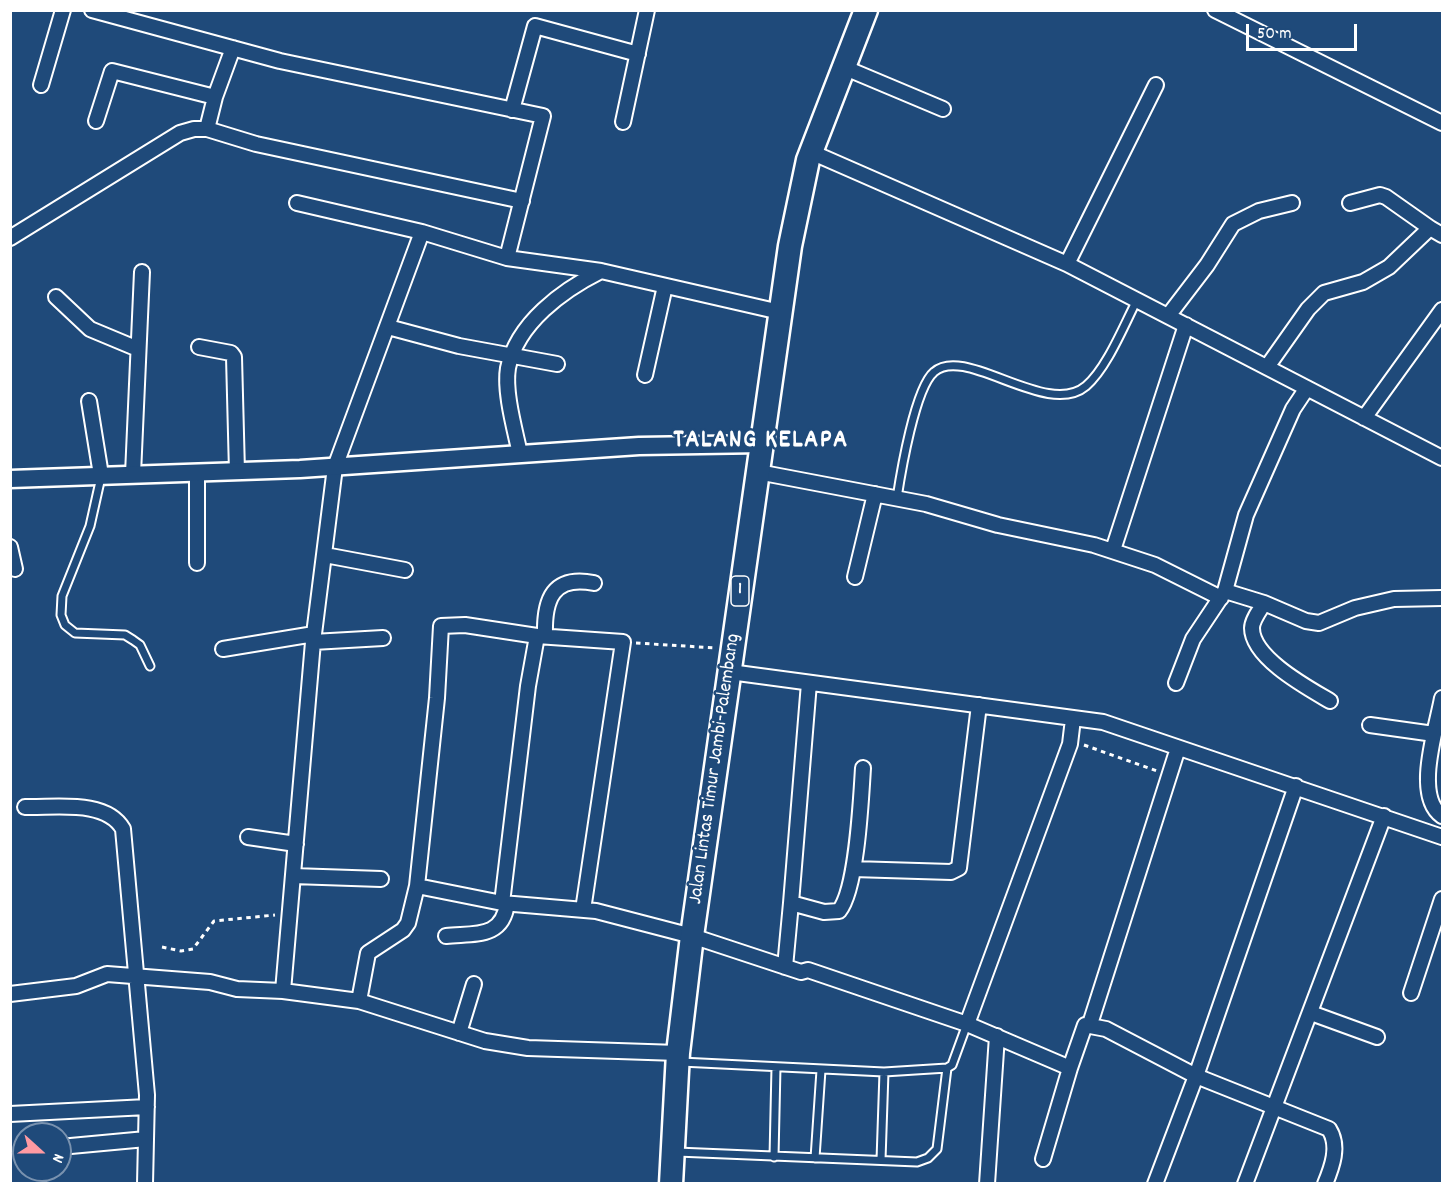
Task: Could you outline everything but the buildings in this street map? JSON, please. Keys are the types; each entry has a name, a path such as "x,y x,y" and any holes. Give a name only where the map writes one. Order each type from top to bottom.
{"highway":[{"name":"Jalan Lintas Timur Jambi-Palembang","path":"671,1184 678,1058 692,936 780,312 811,152 866,10"}],"street":[{"path":"41,85 63,10"},
{"path":"92,10 280,61 543,116 507,258"},
{"path":"623,122 647,10"},
{"path":"1215,10 1443,123"},
{"path":"512,110 535,26 638,54"},
{"path":"207,129 215,97 233,48"},
{"path":"843,67 943,109"},
{"path":"96,122 112,71 215,97"},
{"path":"1067,264 1156,85"},
{"path":"10,238 180,133 194,129 207,129 256,144 522,201"},
{"path":"811,152 1067,264 1443,458"},
{"path":"1350,203 1380,195 1386,197 1443,235"},
{"path":"297,203 422,232 507,258 601,271 780,312"},
{"path":"1168,316 1207,265 1233,224 1259,211 1292,203"},
{"path":"1267,367 1308,309 1324,293 1363,282 1389,267 1430,228"},
{"path":"283,991 313,638 335,467 422,232"},
{"path":"520,454 512,418 508,379 508,369 513,355 543,309 568,288 601,271"},
{"path":"133,474 142,272"},
{"path":"645,375 665,286"},
{"path":"56,297 90,329 138,349"},
{"path":"1364,418 1443,310"},
{"path":"1113,550 1186,325"},
{"path":"388,327 459,346 557,364"},
{"path":"199,347 231,353 234,357 237,472"},
{"path":"1176,683 1193,639 1223,594 1246,515 1293,409 1307,388"},
{"path":"89,401 101,475"},
{"path":"10,479 197,474 335,467 639,446 762,444"},
{"path":"758,472 897,498 998,525 1113,550 1223,594 1264,603 1306,621 1319,623 1355,608 1394,599 1443,598"},
{"path":"197,474 197,563"},
{"path":"855,577 875,494"},
{"path":"10,548 15,569"},
{"path":"325,555 405,570"},
{"path":"446,936 487,932 496,928 503,920 528,686 547,603 558,588 573,580 594,583"},
{"path":"1264,603 1253,622 1252,632 1270,662 1330,701"},
{"path":"359,1001 368,953 403,930 408,923 417,886 437,698 441,626 465,625 541,636 623,642 584,910"},
{"path":"223,649 313,638 383,638"},
{"path":"730,672 1103,722 1443,837"},
{"path":"785,967 809,683"},
{"path":"1443,698 1434,734 1428,791 1430,802 1443,816"},
{"path":"853,869 951,872 959,868 978,705"},
{"path":"967,1024 1070,744 1073,719"},
{"path":"1370,725 1434,734"},
{"path":"1043,1159 1070,1068 1084,1027 1090,1024 1178,748"},
{"path":"791,903 824,912 839,911 846,903 853,869 863,768"},
{"path":"1155,1184 1196,1076 1296,786"},
{"path":"25,807 81,808 111,814 123,829 147,1107 145,1184"},
{"path":"1245,1184 1384,816"},
{"path":"248,837 296,844"},
{"path":"293,876 381,879"},
{"path":"417,886 505,903 584,910 692,936 801,972 808,970 967,1024 1070,1068"},
{"path":"1411,993 1443,899"},
{"path":"10,994 76,986 107,974 210,982 237,989 283,991 359,1001 485,1041 550,1051 678,1058"},
{"path":"459,1033 474,984"},
{"path":"1311,1012 1377,1037"},
{"path":"1090,1024 1127,1038 1196,1076 1329,1129 1334,1137 1335,1151 1325,1184"},
{"path":"987,1184 997,1036"},
{"path":"10,1114 147,1107"},
{"path":"72,1146 146,1139"}],"lane":[{"path":"897,498 904,457 915,416 924,388 933,372 948,366 959,367 1041,393 1058,395 1076,393 1095,377 1137,300"},
{"path":"101,475 90,526 62,596 61,615 64,625 75,633 125,635 140,645 150,666"},
{"path":"678,1058 820,1070 884,1072 946,1068 952,1065 967,1024"},
{"path":"774,1156 776,1067"},
{"path":"672,1152 917,1162 933,1154 937,1149 946,1068"},
{"path":"815,1158 820,1070"},
{"path":"880,1160 884,1072"}],"path":[{"path":"623,642 733,649"},
{"path":"1070,744 1084,746 1169,775"},
{"path":"162,946 181,951 196,948 212,923 218,920 289,914"}],"district":[{"name":"TALANG KELAPA","path":"761,442"}]}
